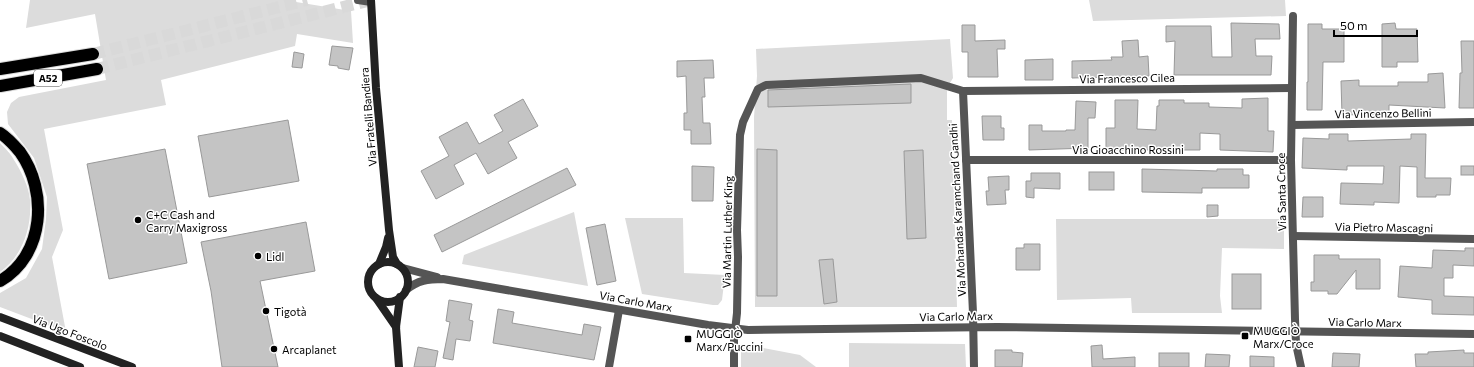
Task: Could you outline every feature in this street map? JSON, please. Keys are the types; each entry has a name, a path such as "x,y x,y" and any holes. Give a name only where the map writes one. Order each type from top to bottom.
{"highway":[{"name":"A52","path":"0,69 93,54"},
{"name":"A52","path":"0,86 97,69"},
{"path":"0,133 15,146 25,159 31,172 38,206 35,236 26,254 18,266 0,281"}],"street":[{"name":"Via Fratelli Bandiera","path":"358,0 371,1 376,88 389,230 393,257 406,274 408,280 406,290"},
{"name":"Via Santa Croce","path":"1293,16 1291,160 1296,344 1301,367"},
{"name":"Via Francesco Cilea","path":"740,134 743,122 758,90 766,84 921,78 963,91 1291,88"},
{"name":"Via Mohandas Karamchand Gandhi","path":"963,91 974,367"},
{"name":"Via Vincenzo Bellini","path":"1292,125 1474,122"},
{"name":"Via Martin Luther King","path":"734,367 738,257 736,230 740,134"},
{"name":"Via Gioacchino Rossini","path":"966,160 1291,160"},
{"name":"Via Fratelli Bandiera","path":"389,230 386,247 379,264 370,274 369,281 375,297 396,327"},
{"name":"Via Pietro Mascagni","path":"1293,236 1474,239"},
{"path":"379,264 386,262 400,266"},
{"name":"Via Carlo Marx","path":"400,266 411,271 429,274 443,279 735,329 973,327 1474,334"},
{"name":"Via Carlo Marx","path":"406,290 421,281 443,279"},
{"path":"375,297 381,301 395,301 406,290"},
{"path":"399,367 396,327 400,297"},
{"path":"609,367 619,310"},
{"name":"Via Ugo Foscolo","path":"0,317 132,367"},
{"path":"0,336 80,367"}],"shaded area":[{"path":"30,0 284,0 351,11 353,43 297,34 295,46 161,80 166,105 44,129 63,230 52,257 66,332 0,307 0,293 26,278 42,249 47,197 34,158 8,124 7,112 11,103 19,97 106,80 95,14 26,28"},
{"path":"1089,0 1285,0 1286,16 1093,21"},
{"path":"950,39 953,78 947,88 947,120 952,120 957,307 755,307 754,117 757,76 756,49"},
{"path":"0,143 11,156 24,179 30,200 30,210 27,230 20,249 15,258 0,272"},
{"path":"574,212 588,286 462,264 464,255"},
{"path":"625,218 683,218 684,273 725,275 722,300 718,305 642,294"},
{"path":"1056,219 1284,219 1284,249 1222,248 1220,296 1222,313 1132,313 1131,298 1057,300"},
{"path":"849,343 965,344 966,367 849,367"},
{"path":"748,345 800,355 816,367 741,367 741,350"}],"building":[{"path":"1231,23 1279,24 1280,39 1255,39 1256,56 1272,56 1271,75 1174,75 1175,41 1166,42 1166,26 1211,26 1212,57 1232,57"},
{"path":"1395,23 1396,29 1417,29 1418,62 1397,62 1397,67 1382,67 1382,24"},
{"path":"1308,24 1322,24 1322,29 1344,29 1344,62 1323,62 1322,110 1307,110"},
{"path":"962,25 975,25 975,41 1005,40 1005,49 997,49 998,77 968,77 968,52 962,52"},
{"path":"1138,40 1139,57 1148,56 1149,76 1072,78 1072,61 1112,60 1111,57 1123,57 1122,41"},
{"path":"1461,41 1474,41 1474,108 1459,108 1460,73 1462,73"},
{"path":"332,46 353,48 349,70 338,68 338,66 329,65"},
{"path":"294,52 304,54 302,68 292,67"},
{"path":"1053,59 1053,80 1025,80 1025,60"},
{"path":"713,60 714,78 704,78 705,97 702,97 703,123 710,123 711,144 691,144 691,130 684,130 684,113 687,113 686,76 677,77 677,61"},
{"path":"1443,73 1445,108 1389,105 1389,114 1342,115 1341,81 1359,80 1359,86 1398,86 1398,82 1428,82 1428,74"},
{"path":"911,84 911,103 768,107 768,90"},
{"path":"1268,98 1268,131 1274,131 1273,152 1220,150 1220,134 1200,133 1200,150 1106,150 1106,128 1115,128 1115,100 1138,100 1137,129 1156,130 1157,106 1159,106 1159,100 1184,100 1184,103 1209,103 1209,107 1242,108 1242,99"},
{"path":"523,99 538,126 508,142 517,158 488,174 476,153 454,165 464,184 436,199 421,171 449,156 439,137 467,122 479,144 503,131 494,115"},
{"path":"1076,101 1096,102 1095,118 1088,118 1088,148 1029,150 1029,125 1042,125 1042,131 1075,130"},
{"path":"982,116 1001,116 1001,128 1004,128 1004,140 983,140"},
{"path":"288,120 299,181 209,197 198,136"},
{"path":"1329,134 1348,134 1348,141 1411,139 1411,134 1426,134 1425,178 1451,178 1450,195 1417,197 1417,167 1400,166 1399,203 1374,202 1374,205 1340,204 1341,183 1383,184 1384,166 1347,166 1347,170 1302,168 1303,138 1329,139"},
{"name":"C+C Cash and Carry Maxigross","path":"165,149 187,263 109,279 87,164"},
{"path":"757,149 777,150 777,296 757,296"},
{"path":"923,150 926,238 907,239 904,151"},
{"path":"692,166 714,167 713,201 692,201"},
{"path":"1461,166 1474,166 1474,175 1461,175"},
{"path":"567,168 576,185 442,252 434,235"},
{"path":"1142,169 1217,171 1217,169 1243,169 1243,175 1249,175 1249,188 1202,188 1202,193 1142,192"},
{"path":"1089,172 1114,172 1114,190 1089,190"},
{"path":"1031,173 1060,173 1060,189 1034,188 1034,198 1026,197 1026,181 1031,181"},
{"path":"1009,176 1009,190 1005,190 1006,204 987,205 986,191 989,191 988,177"},
{"path":"1303,197 1323,197 1323,217 1302,217"},
{"path":"1207,205 1218,205 1218,216 1207,217"},
{"path":"306,222 315,271 260,281 278,367 222,367 211,291 201,242"},
{"path":"605,224 616,281 597,285 586,228"},
{"path":"1024,244 1040,244 1040,270 1016,270 1016,248 1024,248"},
{"path":"1465,248 1474,248 1474,266 1453,265 1453,278 1444,278 1444,296 1474,297 1474,315 1432,314 1432,300 1398,297 1400,266 1432,268 1433,250 1465,251"},
{"path":"1314,255 1339,255 1339,259 1380,259 1380,289 1356,289 1356,270 1337,294 1328,294 1328,291 1311,291 1311,282 1314,282"},
{"path":"833,259 837,302 824,304 819,260"},
{"path":"1232,274 1261,274 1261,309 1232,309"},
{"path":"449,300 472,304 469,320 473,321 470,341 456,339 453,360 443,358 450,322 446,321"},
{"path":"498,309 514,312 512,323 582,335 584,324 601,327 594,360 493,343"},
{"path":"1102,345 1103,359 1135,357 1135,367 1092,367 1091,346"},
{"path":"418,347 438,351 435,367 414,367"},
{"path":"995,350 1012,350 1012,352 1023,353 1022,367 995,367"},
{"path":"1464,350 1464,353 1474,353 1474,367 1416,367 1415,354"},
{"path":"1159,353 1189,353 1189,367 1159,367"},
{"path":"1333,353 1360,354 1359,367 1332,367"},
{"path":"1206,354 1230,355 1229,367 1205,367"},
{"path":"1250,356 1274,357 1274,367 1250,367"}],"tunnel":[{"path":"93,54 307,0"},
{"path":"97,69 371,0"}],"place":[{"name":"C+C Cash and Carry Maxigross","path":"138,220"},
{"name":"Lidl","path":"258,256"},
{"name":"Tigotà","path":"266,311"},
{"name":"MUGGIÒ Marx/Croce","path":"1245,336"},
{"name":"MUGGIÒ Marx/Puccini","path":"688,339"},
{"name":"Arcaplanet","path":"274,349"}]}
